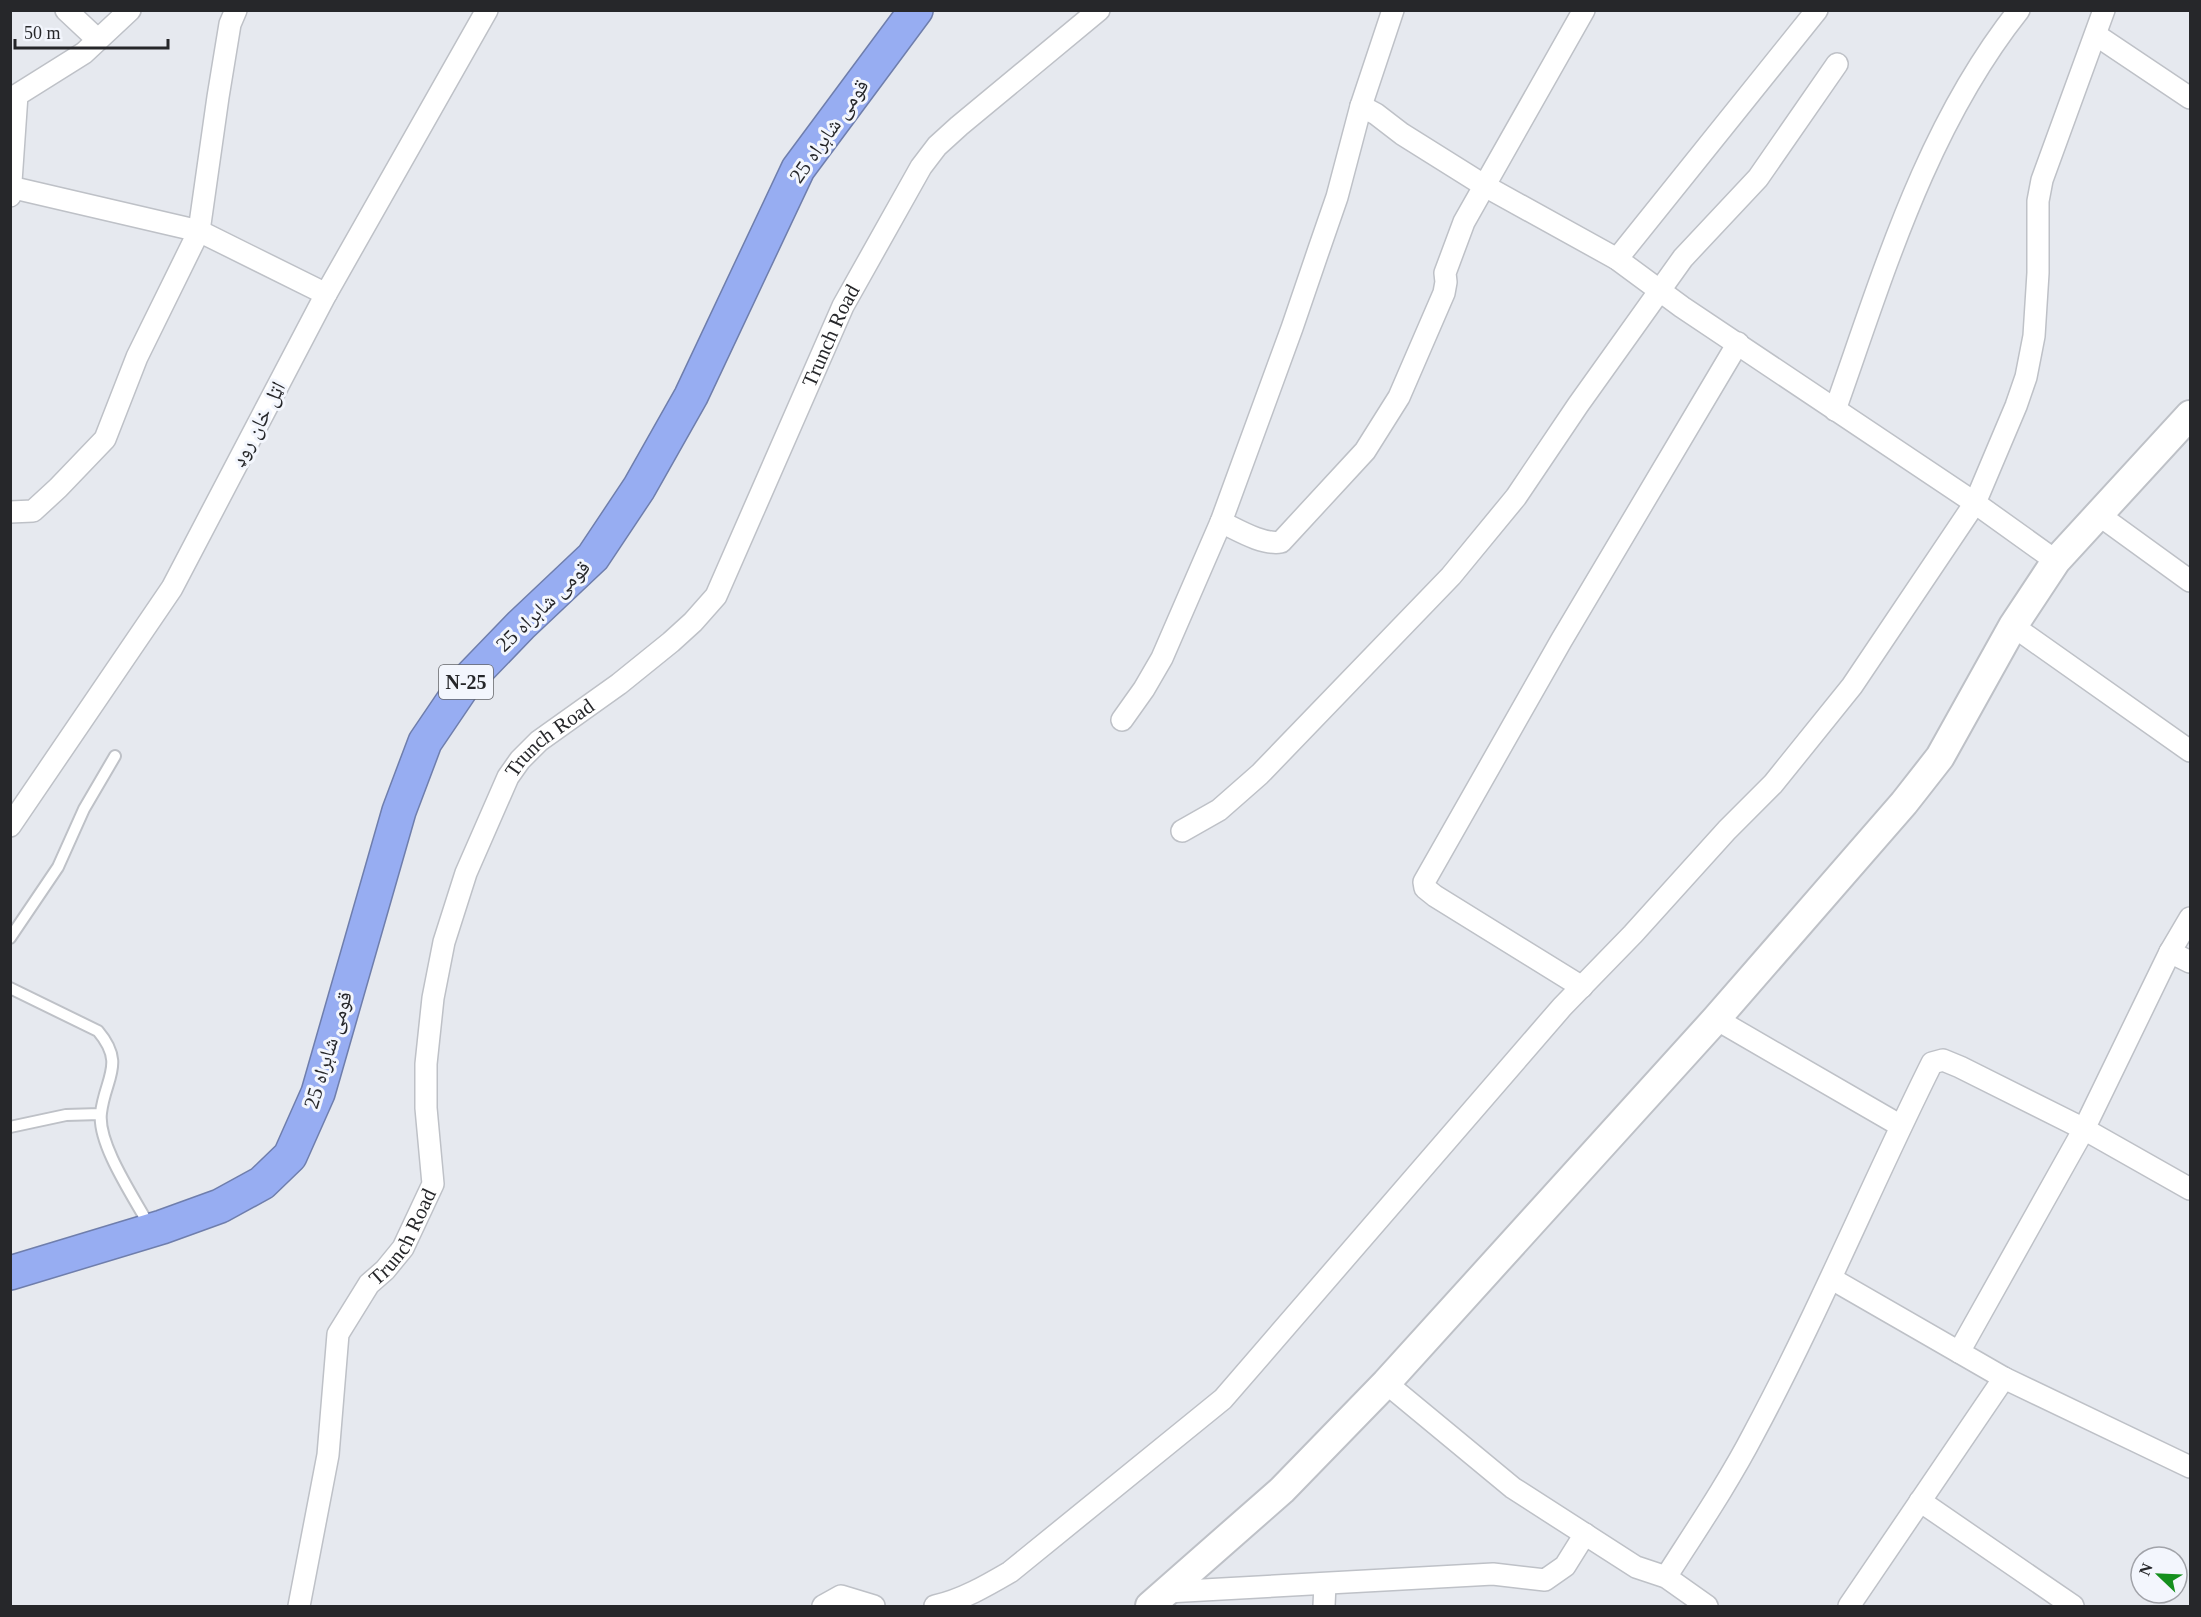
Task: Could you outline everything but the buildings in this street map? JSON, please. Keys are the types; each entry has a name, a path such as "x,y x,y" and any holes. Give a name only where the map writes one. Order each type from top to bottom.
{"highway":[{"name":"قومی شاہراہ 25","path":"10,1273 151,1230 220,1206 262,1183 290,1156 318,1093 399,811 425,742 465,683 521,625 593,557 639,488 691,396 798,169 916,10"}],"street":[{"path":"66,10 98,40"},
{"path":"130,10 84,53 17,95 11,190 199,231 326,294"},
{"path":"10,512 33,511 105,439 137,357 199,231 230,24 236,10"},
{"name":"اټل خان روډ","path":"10,826 171,588 326,294 487,10"},
{"name":"Trunch Road","path":"299,1606 328,1455 338,1334 369,1284 385,1270 403,1248 433,1184 426,1086 433,998 444,942 466,873 508,777 520,760 540,741 619,684 671,642 716,596 843,306 921,167 937,146 959,126 1099,10"},
{"path":"1122,720 1162,658 1221,522 1319,249 1361,106 1393,10"},
{"path":"1221,522 1263,540 1272,543 1281,542 1365,451 1399,397 1444,293 1445,273 1464,222 1584,10"},
{"path":"1617,259 1817,10"},
{"path":"1835,410 1920,177 1976,70 2019,10"},
{"path":"935,1606 950,1603 1010,1572 1223,1399 1582,987 1727,830 1773,784 1852,687 1975,503 2026,377 2034,336 2038,273 2037,201 2042,180 2104,10"},
{"path":"2096,35 2190,98"},
{"path":"1182,831 1219,810 1260,774 1451,576 1516,497 1683,258 1758,178 1837,64"},
{"path":"1361,106 1485,186 1617,259 1835,410 1975,503 2056,561"},
{"path":"1582,987 1435,896 1425,888 1424,882 1561,641 1738,343"},
{"path":"1158,1599 1282,1490 1386,1383 1716,1019 1904,803 1940,757 2013,626 2056,561 2186,428"},
{"path":"2099,515 2190,581"},
{"path":"2013,626 2190,751"},
{"path":"1959,1352 2084,1130 2170,952 2190,918"},
{"path":"2170,952 2190,962"},
{"path":"1716,1019 1901,1126"},
{"path":"1666,1577 1721,1492 1754,1433 1832,1279 1932,1063 1943,1060 1960,1067 2084,1130 2190,1189"},
{"path":"1832,1279 2004,1378 2190,1467"},
{"path":"1849,1606 2004,1378"},
{"path":"1386,1383 1513,1488 1636,1568 1666,1577 1707,1606"},
{"path":"1920,1501 2073,1606"},
{"path":"1158,1599 1325,1584 1494,1574 1545,1580 1565,1566 1585,1534"},
{"path":"1324,1606 1325,1584"},
{"path":"823,1606 841,1596 874,1606"}],"lane":[{"path":"10,938 58,867 84,809 116,756"},
{"path":"10,988 98,1031 106,1040 113,1055 111,1077 100,1114 102,1135 151,1230"},
{"path":"10,1127 66,1115 100,1114"}]}
